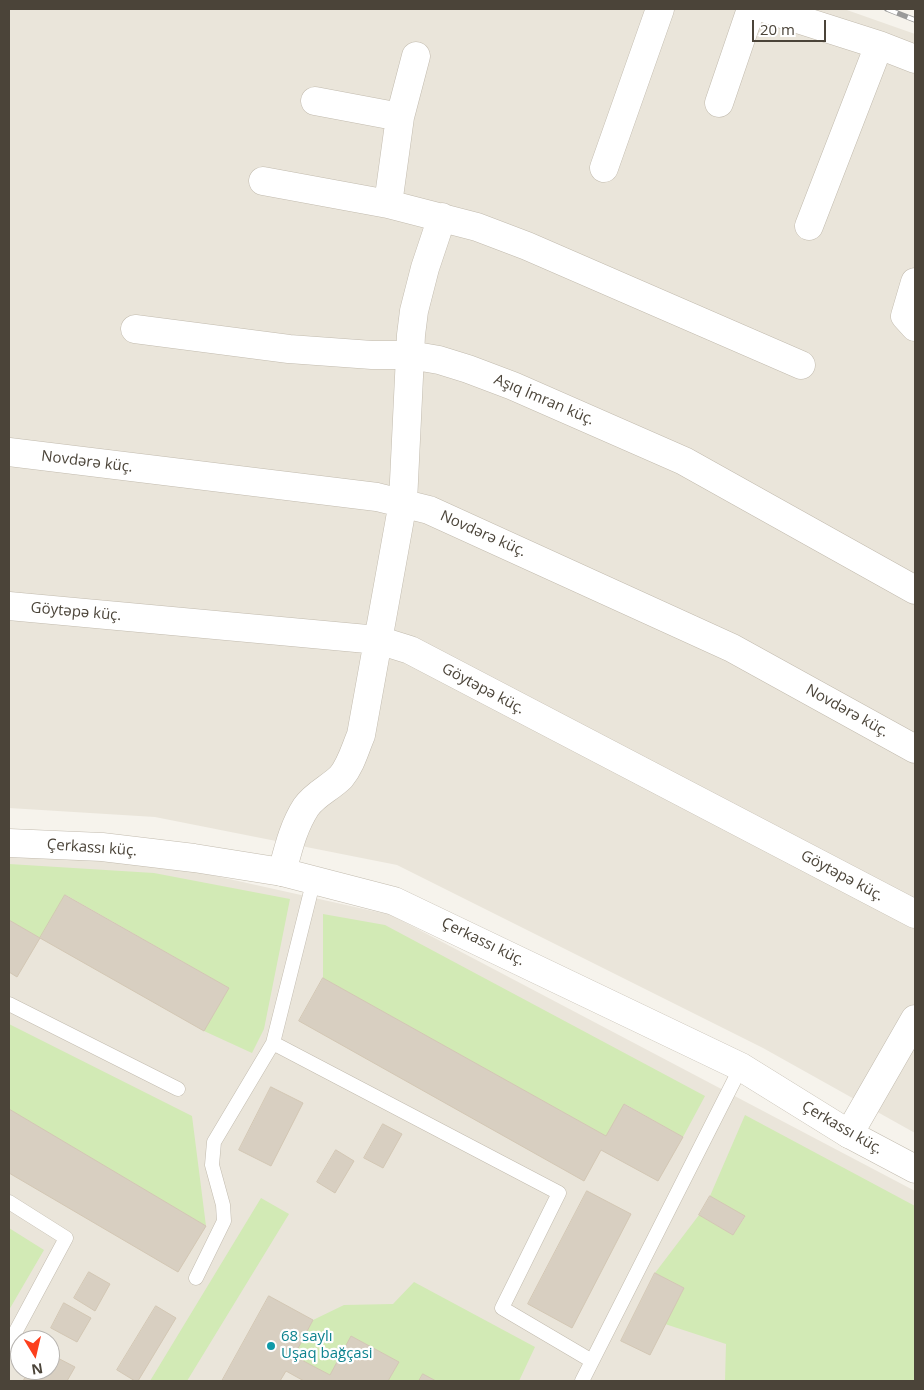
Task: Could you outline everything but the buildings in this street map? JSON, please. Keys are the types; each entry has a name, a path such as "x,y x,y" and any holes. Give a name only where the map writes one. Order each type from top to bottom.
{"street":[{"path":"604,168 660,9"},
{"path":"719,103 751,9"},
{"path":"766,9 879,45 915,59"},
{"path":"809,226 879,45"},
{"path":"388,204 400,117 416,56"},
{"path":"315,101 400,117"},
{"path":"263,181 388,204 442,217 527,246 801,365"},
{"path":"282,872 294,827 306,807 318,793 340,778 349,764 360,735 403,502 410,355 414,312 442,217"},
{"path":"915,282 905,316 915,327"},
{"name":"Aşıq İmran küç.","path":"135,329 289,349 372,355 410,355 439,360 513,386 684,460 915,590"},
{"name":"Novdərə küç.","path":"9,452 403,502 461,523 732,648 915,749"},
{"name":"Göytəpə küç.","path":"9,606 378,640 410,650 915,914"},
{"name":"Çerkassı küç.","path":"9,844 102,847 282,872 394,901 423,912 741,1067 849,1134 915,1169"},
{"path":"849,1134 915,1019"}],"lane":[{"path":"196,1278 224,1221 223,1205 212,1165 214,1142 273,1043 314,879"},
{"path":"9,1004 178,1089"},
{"path":"273,1043 559,1193 502,1308 592,1361"},
{"path":"582,1381 741,1067"},
{"path":"9,1202 66,1238 9,1344"}],"shaded area":[{"path":"9,9 844,9 915,34 915,1133 763,1048 397,865 155,817 9,808"},
{"path":"9,855 157,863 391,915 915,1191 915,1381 9,1381"}],"green space":[{"path":"9,864 154,873 290,899 264,1029 252,1053 204,1031 229,988 66,895 40,938 9,920"},
{"path":"323,914 385,925 705,1096 683,1137 625,1104 606,1136 323,978"},
{"path":"9,1024 192,1116 206,1226 9,1109"},
{"path":"745,1115 915,1206 915,1381 725,1381 726,1344 665,1324 684,1288 655,1273 699,1215 733,1235 745,1217 710,1196"},
{"path":"261,1198 289,1214 187,1381 150,1381"},
{"path":"9,1228 44,1250 9,1310"},
{"path":"414,1282 535,1347 519,1381 436,1381 423,1374 419,1381 388,1381 399,1362 351,1336 330,1375 294,1356 313,1320 344,1305 393,1304"}],"railway":[{"path":"887,9 915,20"}],"place":[{"name":"68 saylı Uşaq bağçasi","path":"271,1346"}]}
